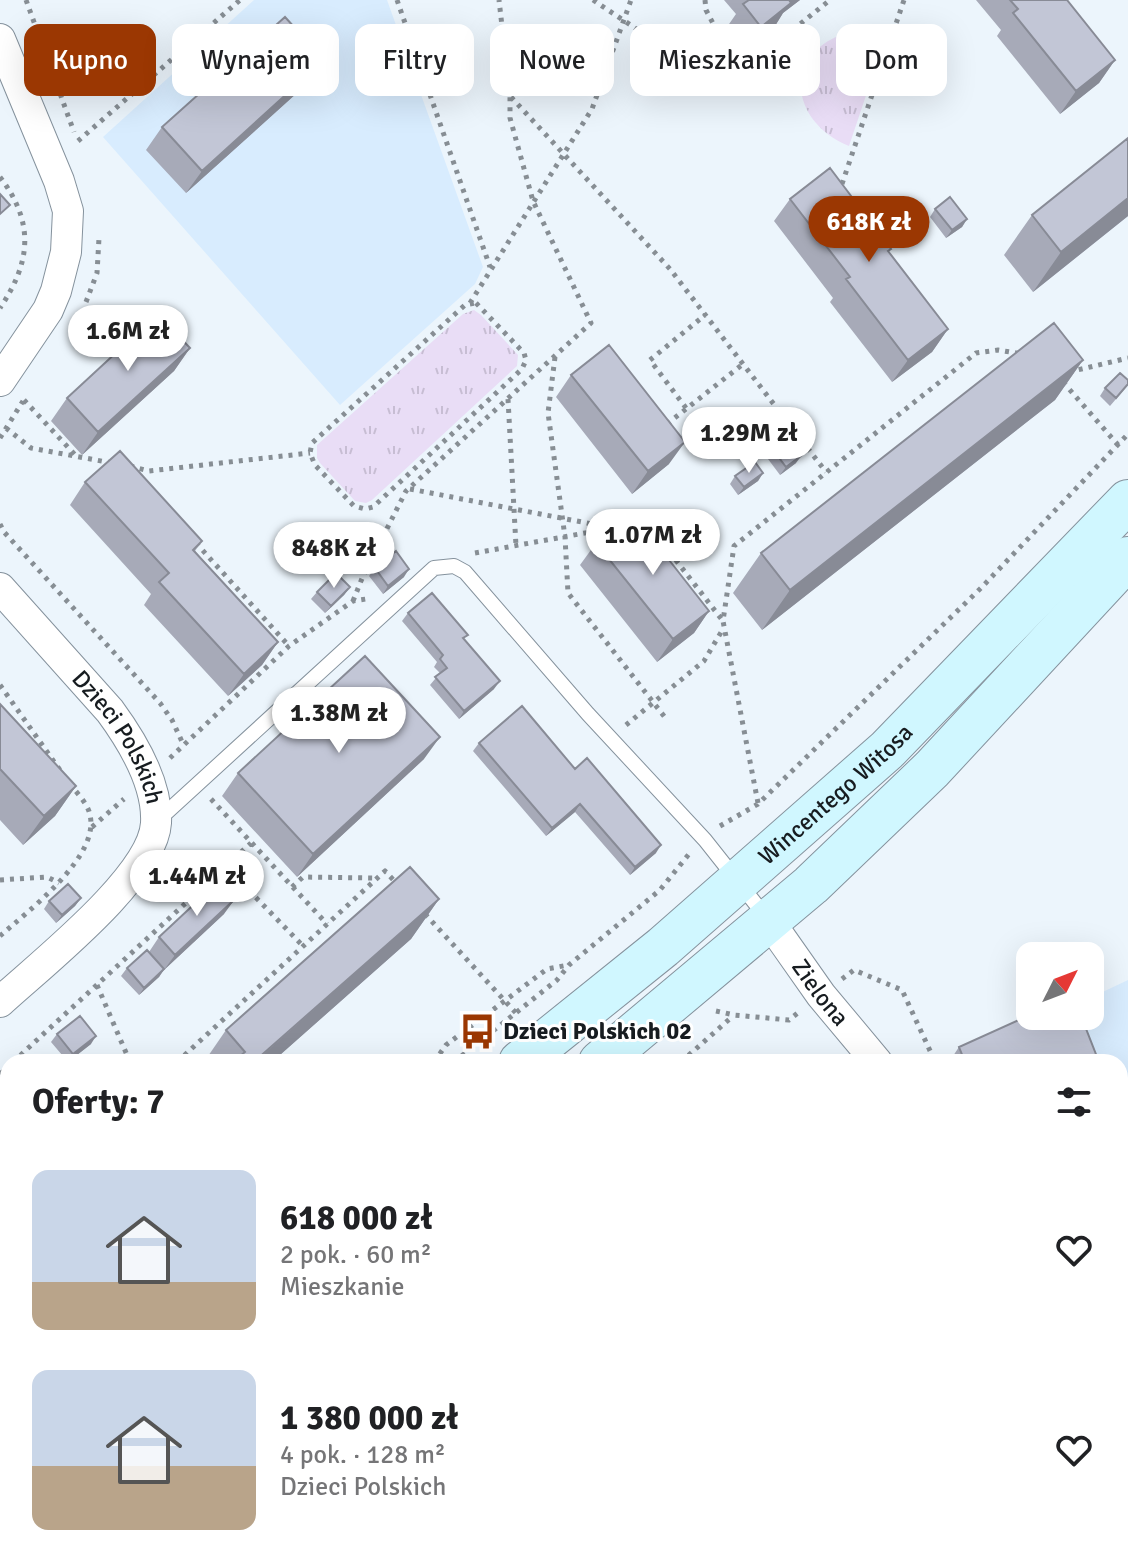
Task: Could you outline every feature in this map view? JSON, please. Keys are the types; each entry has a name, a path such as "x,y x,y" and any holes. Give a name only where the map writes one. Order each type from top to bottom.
{"main road":[{"name":"Wincentego Witosa","path":"530,1054 663,947 887,750 1128,501"},
{"name":"Wincentego Witosa","path":"610,1054 811,885 932,769 1128,558"}],"street":[{"path":"0,39 59,181 68,211 66,252 56,291 48,310 0,381"},
{"name":"Dzieci Polskich","path":"0,588 110,711 136,750 147,778 156,822 144,858 125,884 0,1002"},
{"name":"Zielona","path":"769,921 821,995 870,1054"}],"lane":[{"path":"156,822 434,568 454,566 465,572 610,738 705,840 769,921"}],"path":[{"path":"156,73 240,0"},
{"path":"397,0 490,268"},
{"path":"499,0 502,24"},
{"path":"593,0 630,26"},
{"path":"470,303 592,109 631,0"},
{"path":"705,0 713,24"},
{"path":"800,24 830,0"},
{"path":"842,184 904,0"},
{"path":"78,141 130,96"},
{"path":"510,96 670,269 826,472"},
{"path":"353,601 409,489 591,323 533,201 510,118 510,96"},
{"path":"0,177 18,205 25,240 25,256 16,281 0,308"},
{"path":"465,305 480,305 524,353 526,360 522,369 373,507 365,509 354,506 315,465 310,453 317,436 465,305"},
{"path":"686,408 650,360 705,315"},
{"path":"758,804 724,624 734,546 976,353 998,350 1026,355"},
{"path":"555,356 548,413 563,519 568,593 667,720"},
{"path":"1118,445 1056,375 1128,358"},
{"path":"667,424 743,364"},
{"path":"508,398 516,546"},
{"path":"24,400 78,459"},
{"path":"6,428 31,448 149,471 310,453"},
{"path":"464,1054 557,980 569,965 660,890 685,857 721,825 758,804 981,588 1128,434"},
{"path":"125,465 135,476"},
{"path":"409,489 613,528"},
{"path":"454,566 469,554 613,528 637,510 724,624"},
{"path":"0,524 151,692 172,720 184,746"},
{"path":"186,533 289,646"},
{"path":"0,936 59,883 78,860 92,827 184,746 289,646 353,601 379,596 390,608"},
{"path":"610,738 704,661 724,624"},
{"path":"0,685 90,812 92,827"},
{"path":"16,724 22,717"},
{"path":"47,776 58,766"},
{"path":"197,784 327,924"},
{"path":"22,1054 251,843"},
{"path":"226,866 303,946"},
{"path":"186,1054 385,871 405,892"},
{"path":"0,880 47,877 59,883"},
{"path":"292,887 303,877 377,878"},
{"path":"415,903 516,1013"},
{"path":"440,1054 446,1045 547,969 569,965"},
{"path":"97,985 127,1054"},
{"path":"690,1054 734,1015"}],"shaded area":[{"path":"254,0 387,0 396,24 355,24 355,96 422,96 483,267 475,284 340,405 103,137 148,96 156,96 156,89 172,74 172,96 339,96 339,24 228,24"},
{"path":"1128,980 1128,1054 969,1054 1021,1030 1104,1030 1104,991"}],"green space":[{"path":"836,38 836,96 866,96 849,146 829,135 814,120 803,96 820,96 820,48"},
{"path":"474,310 518,355 517,366 372,500 366,503 355,501 320,463 317,445 463,314"}],"building":[{"path":"749,0 789,0 791,3 765,24 759,24 743,4"},
{"path":"1010,0 1067,0 1115,60 1076,91 1013,13 1018,9"},
{"path":"285,17 291,24 277,24"},
{"path":"197,96 284,96 202,171 162,127"},
{"path":"1128,138 1128,198 1061,252 1032,215"},
{"path":"830,168 948,329 908,360 790,199"},
{"path":"0,194 10,205 0,214"},
{"path":"950,197 967,219 952,230 935,209"},
{"path":"158,314 190,348 98,432 67,398"},
{"path":"1054,323 1083,360 790,590 761,553"},
{"path":"609,345 685,442 648,471 571,375"},
{"path":"1120,373 1128,384 1116,398 1105,388"},
{"path":"787,435 802,455 786,467 771,447"},
{"path":"120,451 202,541 193,550 278,642 244,674 159,582 169,573 85,482"},
{"path":"755,462 763,473 744,487 735,476"},
{"path":"633,514 709,611 673,639 596,543"},
{"path":"396,551 409,569 388,586 375,568"},
{"path":"336,573 350,587 331,606 317,592"},
{"path":"432,593 468,635 463,638 500,681 464,711 435,677 447,668 440,659 443,655 408,613"},
{"path":"365,656 440,737 313,854 238,773"},
{"path":"0,704 76,786 44,816 0,769"},
{"path":"522,706 575,769 587,758 661,845 635,867 580,804 552,828 479,743"},
{"path":"410,867 439,899 263,1054 243,1054 245,1052 226,1030"},
{"path":"230,868 238,877 226,889 217,880"},
{"path":"219,881 235,899 175,955 159,937"},
{"path":"68,884 81,898 62,915 49,901"},
{"path":"147,950 164,969 144,988 127,968"},
{"path":"80,1016 96,1036 73,1054 57,1034"},
{"path":"1016,1021 1016,1030 1086,1030 1096,1054 962,1054 959,1047"}],"place":[{"name":"Dzieci Polskich 02","path":"477,1031"}]}
